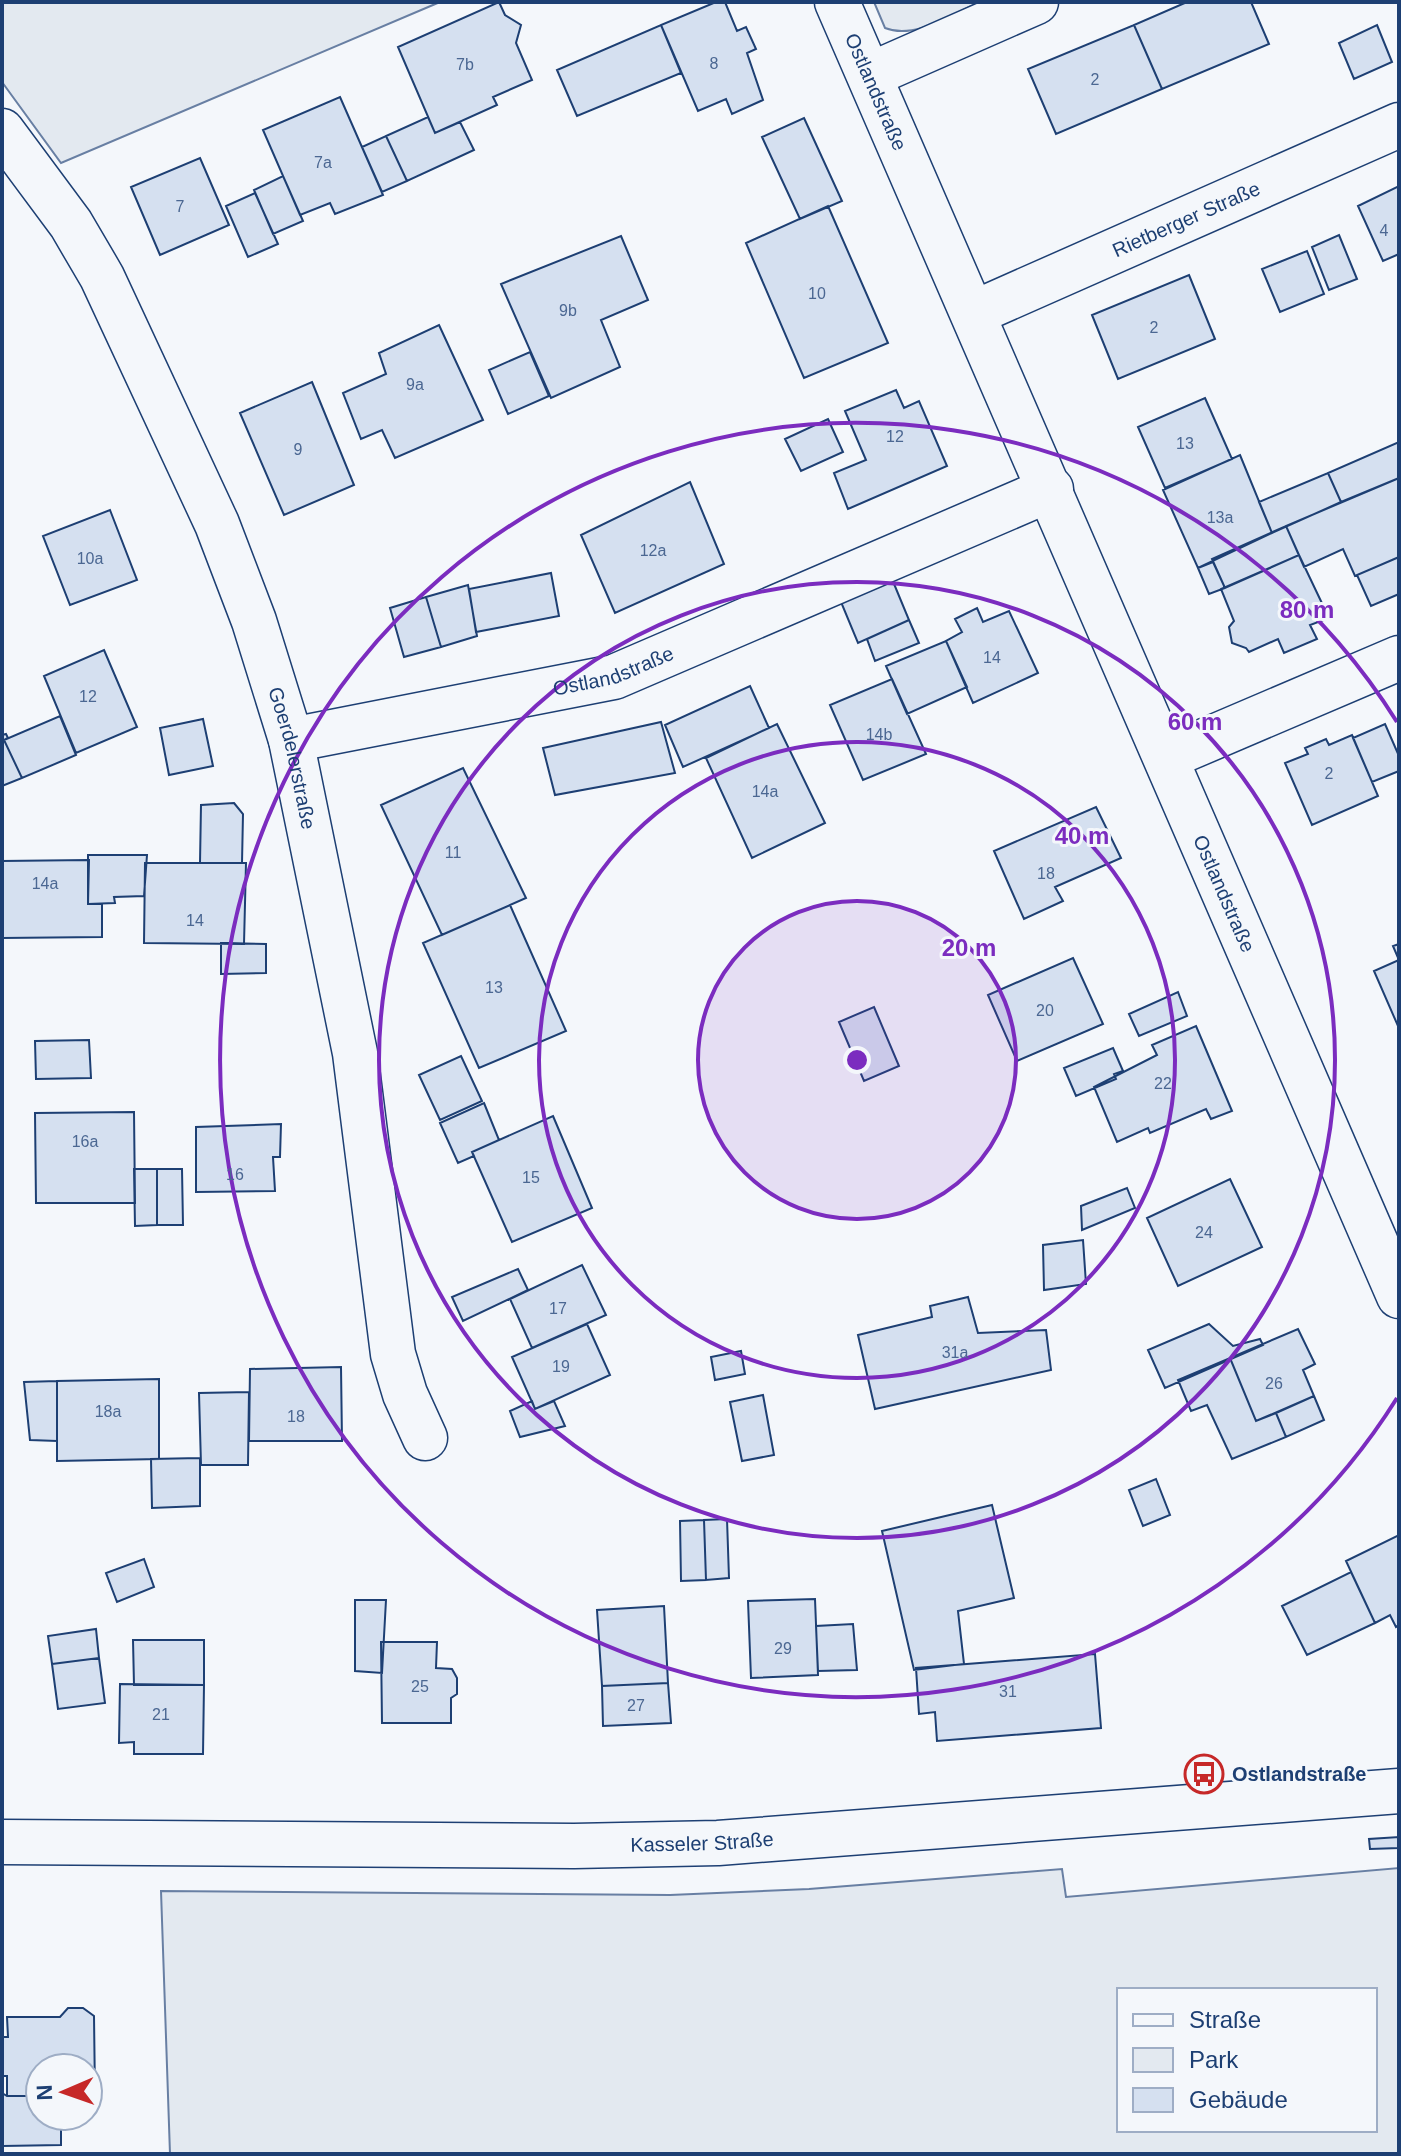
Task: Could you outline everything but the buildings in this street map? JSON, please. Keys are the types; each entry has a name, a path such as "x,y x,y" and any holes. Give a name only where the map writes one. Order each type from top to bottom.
{"street":[{"name":"Ostlandstraße","path":"837,2 1399,1296"},
{"path":"870,75 1036,2"},
{"name":"Rietberger Straße","path":"974,313 1399,125"},
{"name":"Goerdelerstraße","path":"2,131 71,224 102,277 158,391 234,566 291,740 355,1053 393,1354 405,1394 425,1438"},
{"name":"Ostlandstraße","path":"291,740 614,677 1051,489"},
{"path":"1167,757 1399,658"},
{"name":"Kasseler Straße","path":"2,1842 558,1846 718,1843 1399,1791"}],"green space":[{"path":"2,2 440,2 61,163 2,82"},
{"path":"874,2 980,2 933,24 897,31 885,28"},
{"path":"1399,1868 1399,2154 170,2154 161,1891 670,1895 809,1889 1062,1869 1066,1897"}],"place":[{"name":"Ostlandstraße","path":"1204,1774"}]}
